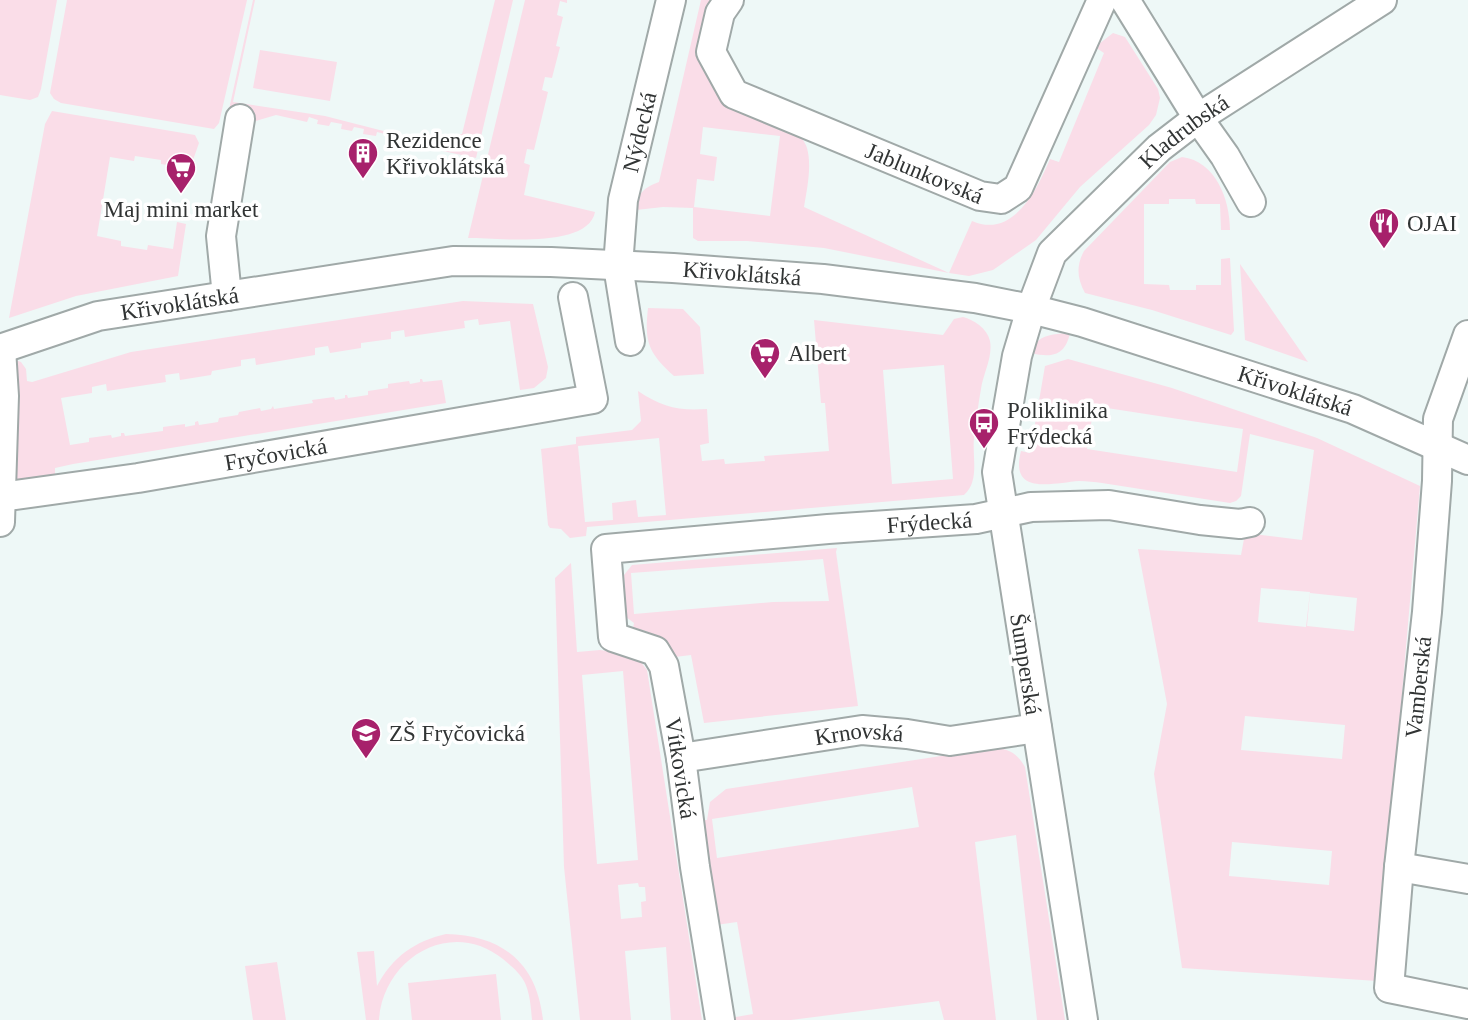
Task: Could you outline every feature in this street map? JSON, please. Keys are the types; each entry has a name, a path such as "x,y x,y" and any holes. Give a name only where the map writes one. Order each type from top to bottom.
{"street":[{"name":"Nýdecká","path":"618,266 623,200 671,0"},
{"name":"Jablunkovská","path":"730,0 720,13 711,51 734,94 980,196 1001,199 1018,188 1102,0"},
{"path":"1125,0 1198,118 1225,156 1251,202"},
{"name":"Kladrubská","path":"1031,309 1052,253 1159,148 1198,118 1382,0"},
{"path":"227,296 221,236 240,119"},
{"name":"Křivoklátská","path":"0,349 98,316 453,261 551,262 823,279 975,298 1082,322 1353,409 1437,432 1468,460"},
{"path":"618,266 630,341"},
{"name":"Fryčovická","path":"1,497 138,478 593,399 573,297"},
{"name":"Šumperská","path":"1031,309 1017,356 997,472 1083,1020"},
{"name":"Vamberská","path":"1451,1007 1389,988 1399,867 1427,612 1437,481 1437,432 1468,335"},
{"path":"0,349 4,396 0,522"},
{"name":"Frýdecká","path":"606,549 976,519 1031,507 1109,505 1200,520 1240,524 1250,522"},
{"name":"Vítkovická","path":"606,549 613,637 655,651 664,666 681,758 695,867 720,1020"},
{"name":"Krnovská","path":"681,758 862,730 950,741 1037,728"},
{"path":"1399,867 1468,880"}],"shaded area":[{"path":"0,0 57,0 41,89 38,97 30,100 0,95"},
{"path":"67,0 247,0 219,123 214,129 61,103 54,99 50,93"},
{"path":"253,0 233,102 325,116 399,135 462,134 495,0 513,0 476,158 433,149 433,145 422,142 420,146 411,144 411,140 400,137 398,141 388,139 389,135 377,132 376,136 363,134 364,129 341,129 342,124 317,124 318,120 309,117 307,122 276,115 228,129 226,123"},
{"path":"525,0 567,0 567,3 560,1 557,15 563,17 556,46 560,47 552,78 545,77 542,90 548,92 534,150 527,149 524,163 530,165 524,195 595,212 589,224 576,232 560,236 520,240 468,238"},
{"path":"701,0 714,0 705,54 777,112 802,138 809,162 804,207 949,273 824,248 747,241 698,241 693,238 693,208 636,210 642,192 659,182","holes":["703,127 780,136 770,216 694,207 697,179 714,181 717,157 700,154"]},
{"path":"1113,33 1125,37 1158,89 1160,98 1156,115 1149,125 1080,187 1036,240 993,270 969,276 949,273 972,221 987,225 1000,223 1022,208 1050,159 1059,162 1104,53 1095,47"},
{"path":"260,50 337,62 330,101 253,88"},
{"path":"52,111 195,135 199,143 181,194 185,168 161,164 161,160 135,156 134,161 110,157 97,236 121,241 121,246 147,250 148,245 173,249 177,222 186,224 178,276 76,296 9,318 45,124"},
{"path":"1182,157 1204,166 1219,184 1227,206 1230,230 1221,230 1220,204 1196,204 1195,199 1169,199 1169,204 1144,204 1144,284 1169,285 1170,290 1196,290 1196,285 1221,285 1221,259 1230,258 1234,331 1231,335 1152,310 1085,293 1080,282 1078,272 1084,251 1170,162"},
{"path":"1240,264 1308,362 1245,340"},
{"path":"463,301 533,304 548,367 546,378 534,388 520,390 510,321 479,325 478,319 464,321 465,328 405,337 404,330 391,332 391,339 361,343 361,348 330,353 328,346 315,348 315,355 256,365 255,358 241,360 241,366 212,371 211,375 180,380 179,373 165,375 166,382 107,391 106,384 92,387 92,393 61,398 70,445 89,442 89,438 111,435 112,438 121,436 121,433 125,436 163,431 163,427 185,424 185,427 195,425 198,421 199,425 218,422 219,418 260,408 261,411 273,406 274,409 313,403 312,400 334,397 335,400 345,398 345,395 348,398 368,395 368,391 388,388 388,384 409,381 410,384 420,382 420,379 423,382 442,380 446,403 73,464 55,468 55,476 9,494 13,359 21,362 26,369 27,381 32,382 131,352"},
{"path":"648,308 683,309 700,327 704,374 674,376 659,361 648,339"},
{"path":"963,317 979,325 986,332 991,347 976,420 974,476 964,495 587,527 586,536 570,538 561,529 550,528 548,525 541,449 576,444 576,437 632,430 641,421 638,391 671,407 707,409 709,443 700,445 702,461 724,459 725,464 765,461 764,456 829,451 825,403 821,403 814,320 943,335 954,319","holes":["944,365 953,479 892,484 883,370","659,438 666,515 638,517 636,500 612,503 613,520 585,522 578,446"]},
{"path":"1070,333 1065,347 1056,354 1031,353 1041,339"},
{"path":"1068,359 1172,388 1317,438 1420,486 1377,981 1182,968 1154,774 1167,704 1138,549 1241,555 1244,539 1253,534 1302,540 1314,450 1250,434 1241,496 1230,503 1091,482 1036,484 1021,475 1019,465 1021,451 1030,453 1045,366","holes":["1094,406 1243,429 1237,472 1087,449","1261,588 1310,592 1306,627 1258,622","1310,593 1357,598 1354,631 1307,626","1245,716 1345,725 1342,759 1241,750","1232,842 1332,851 1329,885 1229,876"]},
{"path":"837,548 858,706 704,723 691,655 675,657 663,641 653,634 633,628 634,623 626,617 624,575 632,565","holes":["823,559 829,601 773,602 634,614 631,573"]},
{"path":"571,563 577,652 600,650 632,655 633,660 640,661 647,670 702,1020 671,1020 666,947 625,951 631,1020 580,1020 564,867 555,578","holes":["623,671 638,860 597,864 582,675","638,883 639,887 645,887 646,901 641,902 642,917 621,919 618,885"]},
{"path":"993,748 1012,752 1025,767 1065,1020 1037,1020 1016,835 975,842 996,1020 944,1020 939,1001 791,1020 731,1020 730,1018 753,1014 737,922 716,925 700,820 707,820 710,802 726,789","holes":["912,787 919,827 717,858 712,819"]},
{"path":"446,934 484,940 513,956 533,983 543,1020 532,1020 527,987 515,970 483,947 462,942 442,943 423,950 406,962 393,978 383,998 379,1020 366,1020 357,952 374,951 377,986 390,967 406,952 424,941"},
{"path":"277,962 286,1020 253,1020 245,966"},
{"path":"496,974 501,1020 412,1020 408,983"}],"place":[{"name":"Rezidence Křivoklátská","path":"363,180"},
{"name":"Maj mini market","path":"181,195"},
{"name":"OJAI","path":"1384,250"},
{"name":"Albert","path":"765,380"},
{"name":"Poliklinika Frýdecká","path":"984,450"},
{"name":"ZŠ Fryčovická","path":"366,760"}]}
